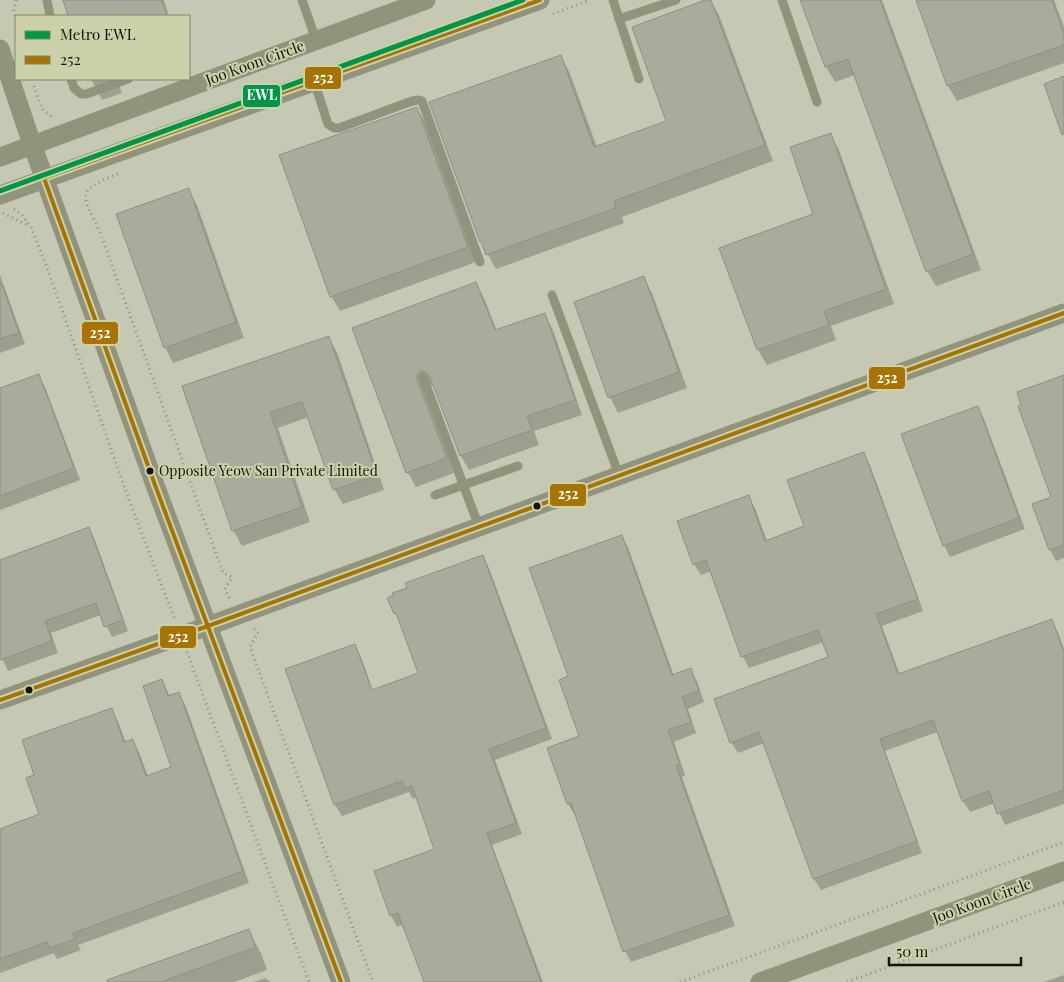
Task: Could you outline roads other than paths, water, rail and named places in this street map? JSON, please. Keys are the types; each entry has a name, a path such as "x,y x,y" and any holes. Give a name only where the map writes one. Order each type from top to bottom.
{"street":[{"name":"Joo Koon Circle","path":"0,157 184,84 316,40 426,0"},
{"path":"6,203 44,178 540,0"},
{"path":"0,49 44,178 152,477 341,982"},
{"path":"0,700 236,616 1064,313"},
{"name":"Joo Koon Circle","path":"760,982 1064,871"}],"lane":[{"path":"46,0 50,15"},
{"path":"302,0 316,40"},
{"path":"613,0 639,79"},
{"path":"619,19 676,0"},
{"path":"782,0 817,102"},
{"path":"71,80 74,88 81,94 86,94 125,80"},
{"path":"314,81 328,124 334,128 339,128 412,101 422,101 480,262"},
{"path":"552,295 619,476"},
{"path":"423,377 479,527"},
{"path":"435,495 518,466"}],"metro line":[{"name":"EWL","path":"0,191 523,0"}],"place":[{"name":"Opposite Yeow San Private Limited","path":"150,471"}]}
